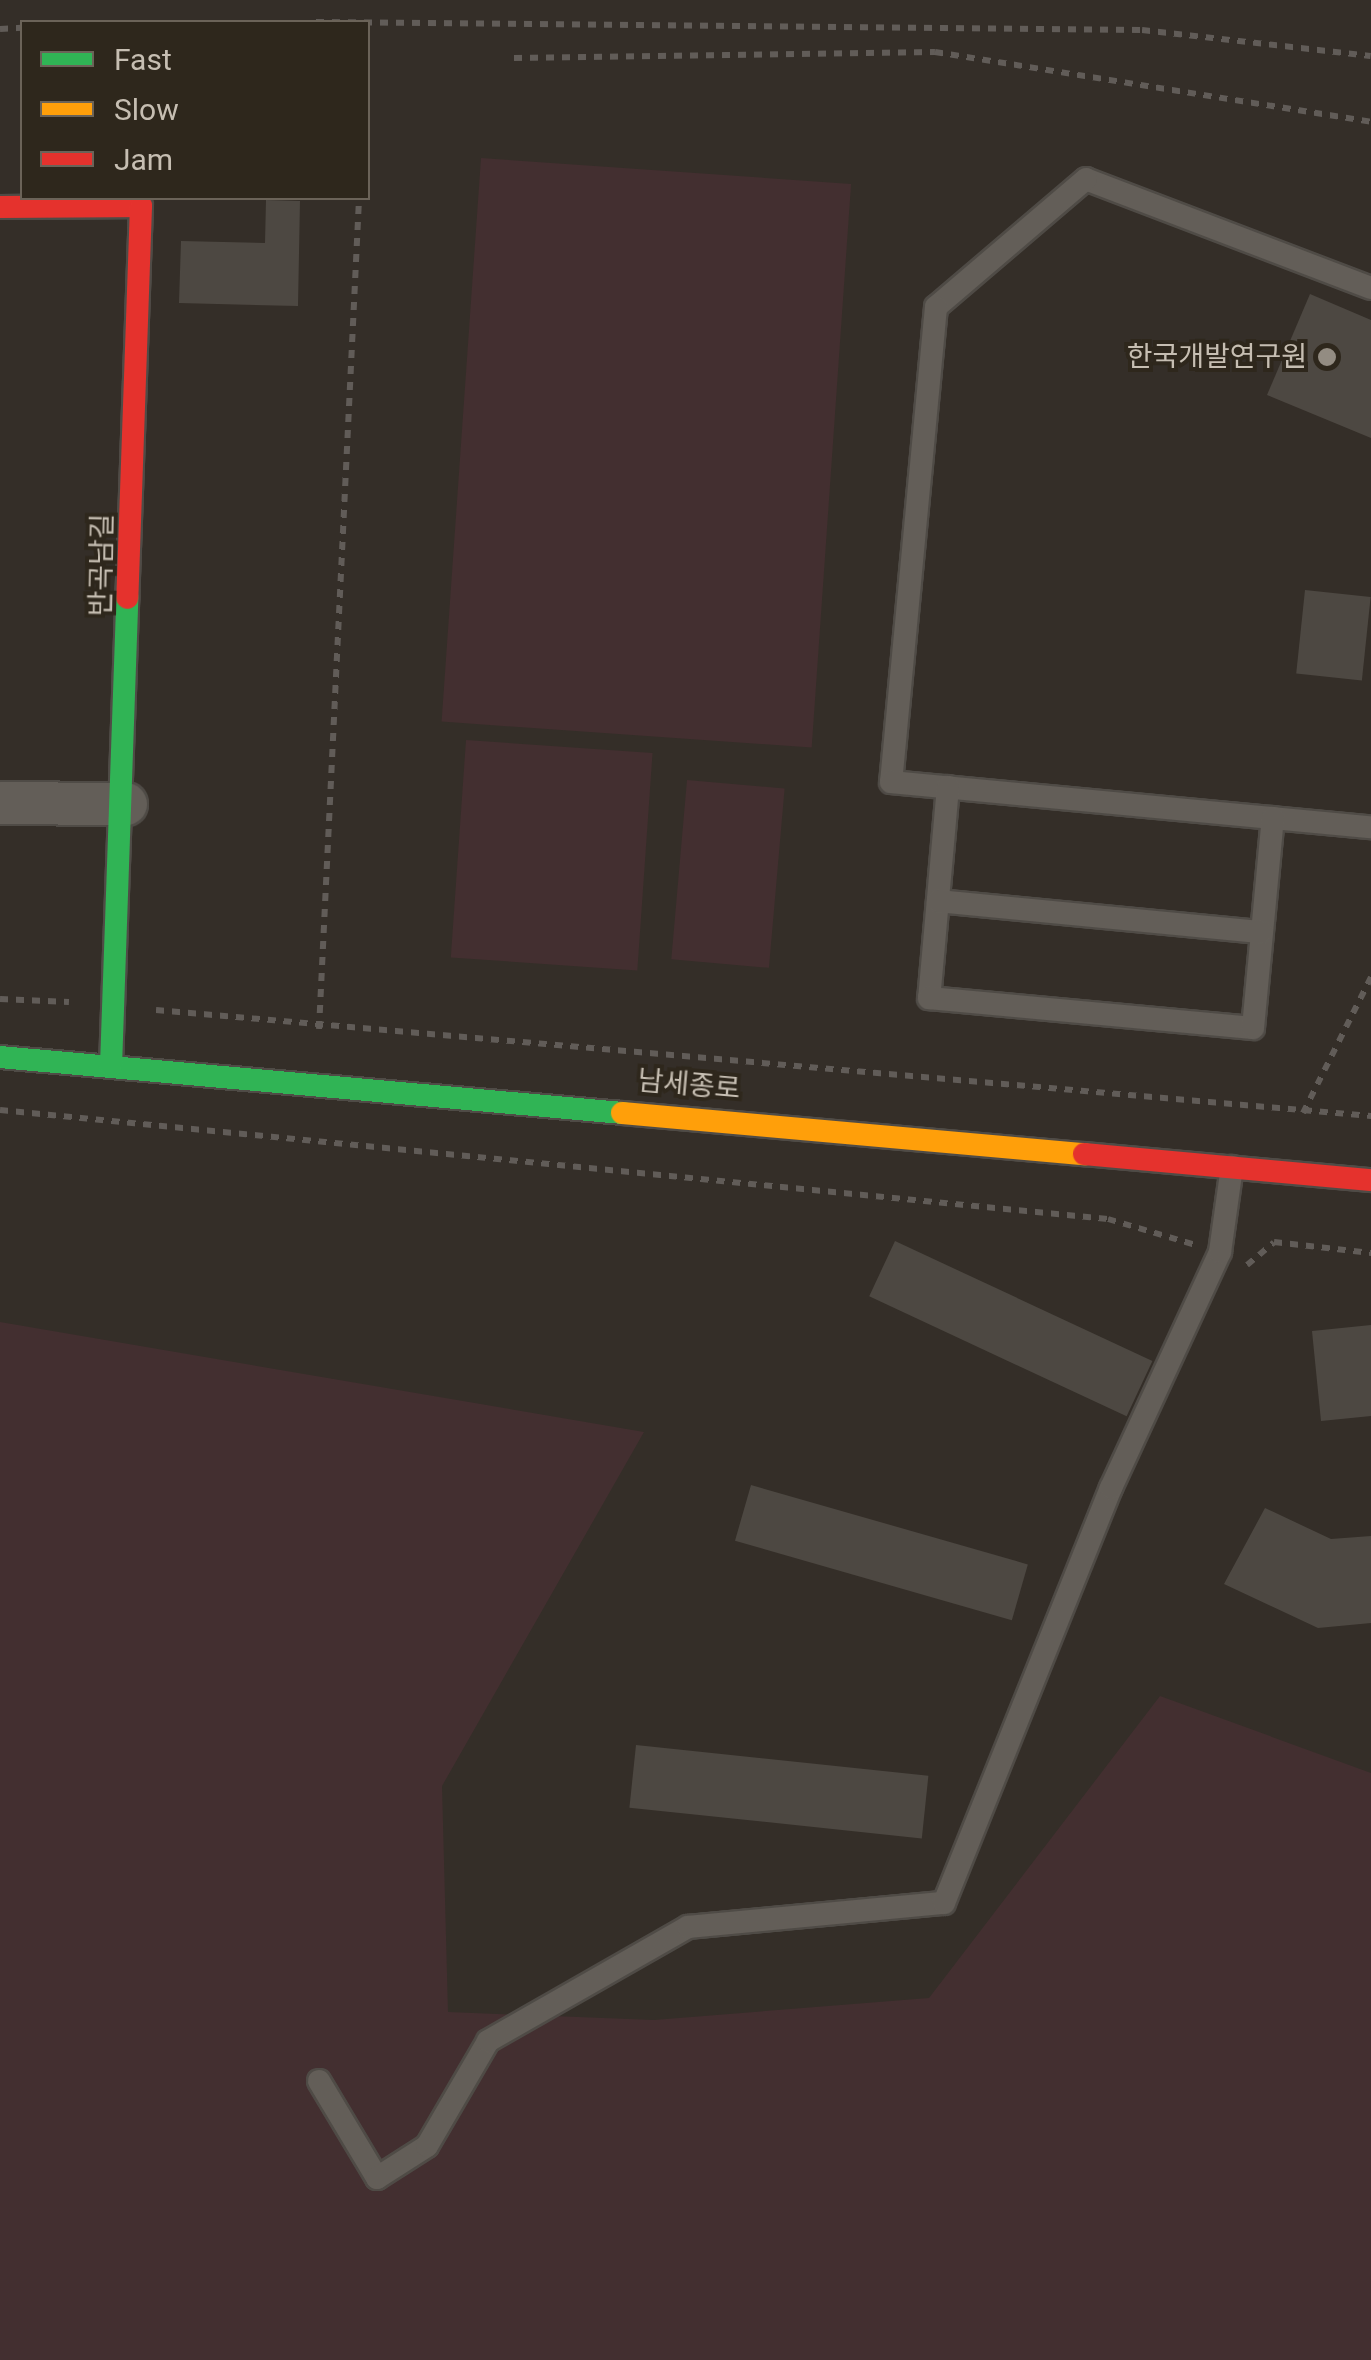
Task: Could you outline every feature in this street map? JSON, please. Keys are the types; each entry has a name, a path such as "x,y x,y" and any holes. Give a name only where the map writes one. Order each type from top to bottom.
{"street":[{"name":"반곡남길","path":"0,206 141,206 126,804 112,1066"},
{"path":"0,804 126,804"},
{"name":"남세종로","path":"0,1058 1371,1180"}],"lane":[{"path":"1371,288 1086,179 936,307 891,782 1371,827"},
{"path":"948,787 929,998 1253,1028 1273,818"},
{"path":"938,901 1262,932"},
{"path":"319,2082 378,2178 427,2146 488,2041 688,1927 944,1903 1111,1488 1220,1252 1232,1167"}],"path":[{"path":"370,23 1142,30 1371,56"},
{"path":"514,58 935,52 1371,122"},
{"path":"359,200 319,1029 1019,1080 1302,1113 1371,1116"},
{"path":"1302,1113 1371,977"},
{"path":"0,1110 1108,1220 1254,1258"},
{"path":"1239,1272 1274,1242 1371,1253"}],"shaded area":[{"path":"481,158 851,184 812,748 442,722"},
{"path":"466,740 653,753 637,971 451,957"},
{"path":"687,780 785,789 769,968 671,959"},
{"path":"0,1322 644,1432 442,1786 448,2012 654,2020 929,1998 1160,1696 1371,1773 1371,2360 0,2360"}],"building":[{"path":"266,200 300,201 298,306 179,303 181,241 265,243"},
{"name":"한국개발연구원","path":"1310,294 1371,320 1371,438 1267,395"},
{"path":"1305,590 1371,597 1362,680 1296,674"},
{"path":"895,1241 1152,1361 1127,1416 869,1296"},
{"path":"1371,1325 1371,1416 1321,1421 1312,1331"},
{"path":"751,1485 1028,1564 1012,1620 735,1541"},
{"path":"1265,1508 1331,1539 1371,1536 1371,1623 1318,1628 1224,1584"},
{"path":"636,1745 928,1776 922,1838 629,1808"}],"traffic: fast":[{"path":"111,1066 127,598"},
{"path":"0,1057 622,1113"}],"traffic: slow":[{"path":"622,1113 1084,1154"}],"traffic: jam":[{"path":"0,207 141,206 127,598"},
{"path":"1084,1154 1371,1180"}],"place":[{"name":"한국개발연구원","path":"1327,357"}]}
